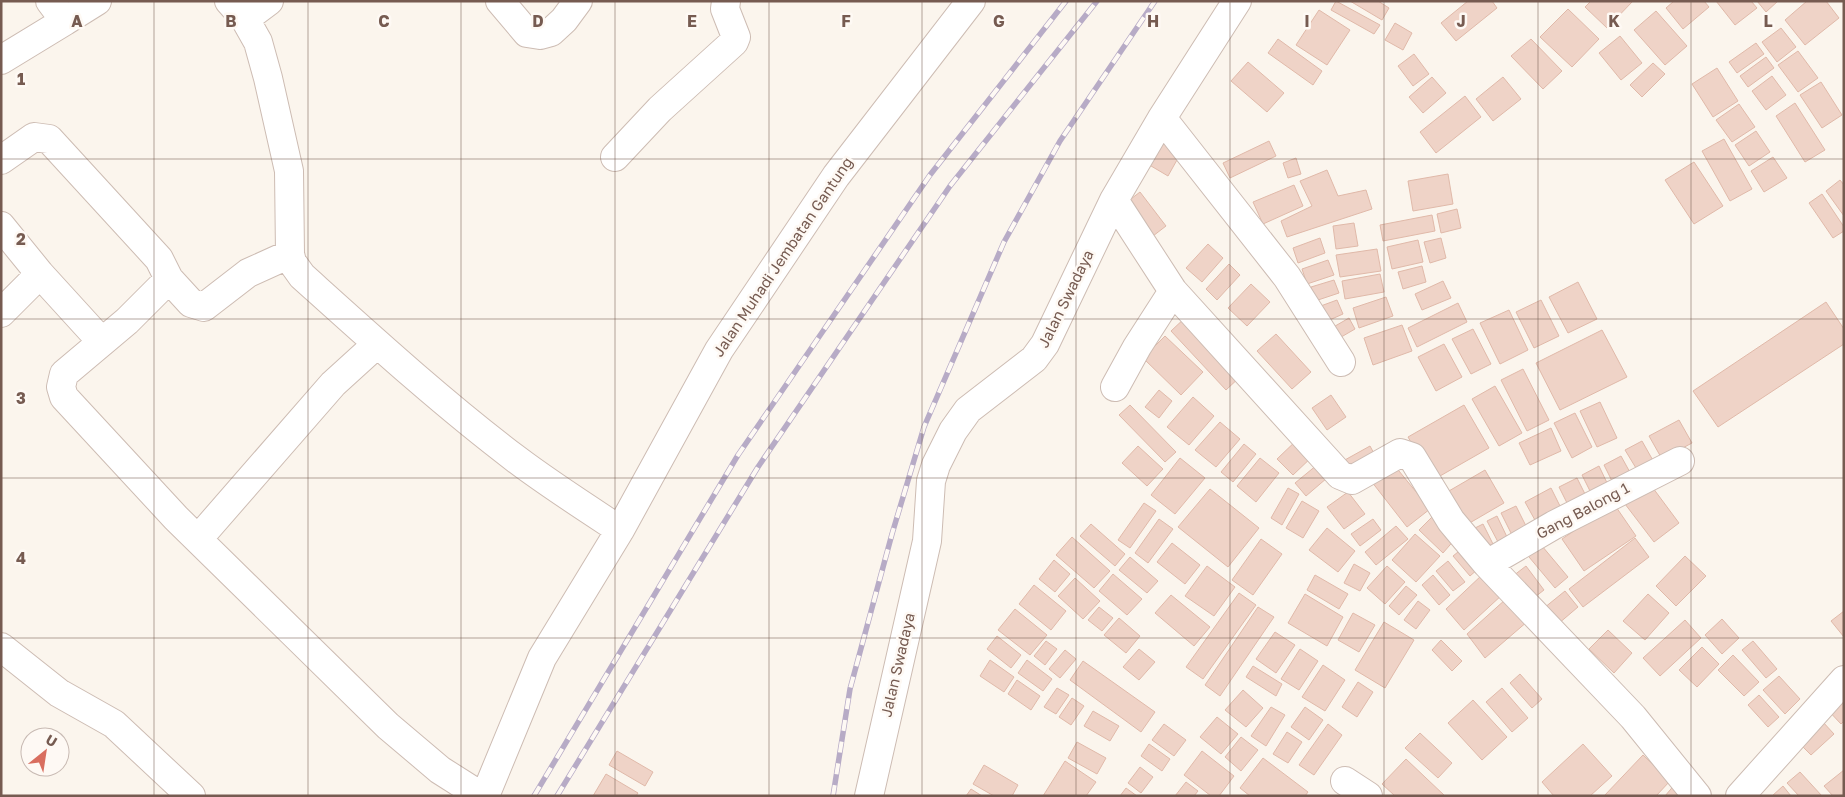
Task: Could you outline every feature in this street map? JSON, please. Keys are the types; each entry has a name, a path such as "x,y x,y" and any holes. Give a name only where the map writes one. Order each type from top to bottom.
{"street":[{"path":"1,60 58,11 97,1"},
{"path":"269,1 237,10 258,42 289,171 290,254 292,262 302,276 377,344 517,460 620,530"},
{"path":"500,1 527,33 540,35 551,32 564,20 578,1"},
{"path":"615,157 660,109 734,42 736,37 725,10 726,1"},
{"name":"Jalan Muhadi Jembatan Gantung","path":"483,796 542,658 620,530 719,350 836,176 971,1"},
{"name":"Jalan Swadaya","path":"868,796 928,541 931,481 936,466 953,431 968,410 1034,359 1045,344 1114,200 1162,118 1237,1"},
{"path":"1162,118 1288,277 1341,362"},
{"path":"1,160 34,137 49,139 159,259 169,279 192,303 204,307 248,273 290,254"},
{"path":"1114,200 1173,291 1340,474 1352,480 1400,453 1412,457 1450,521 1487,564 1633,717 1697,796"},
{"path":"1,226 40,274 102,342"},
{"path":"1,313 40,274"},
{"path":"169,279 127,321 64,374 61,386 64,397 198,539 388,726 440,770 483,796"},
{"path":"1116,387 1137,347 1173,291"},
{"path":"198,539 333,384 377,344"},
{"name":"Gang Balong 1","path":"1487,564 1554,525 1680,461"},
{"path":"2,649 60,693 114,724 191,796"},
{"path":"1740,796 1844,680"},
{"path":"1345,781 1368,796"}],"building":[{"path":"1336,1 1380,25 1374,34 1331,10"},
{"path":"1350,1 1378,1 1389,8 1382,20"},
{"path":"1468,1 1492,1 1497,8 1456,41 1441,23"},
{"path":"1591,1 1633,1 1607,28 1585,7"},
{"path":"1674,1 1704,1 1709,7 1683,29 1666,8"},
{"path":"1716,1 1751,1 1757,8 1735,25"},
{"path":"1757,1 1778,1 1766,12"},
{"path":"1807,1 1826,1 1839,18 1805,45 1785,20"},
{"path":"1568,9 1599,39 1572,67 1540,37"},
{"path":"1319,10 1350,30 1327,65 1296,45"},
{"path":"1656,11 1687,46 1665,65 1634,30"},
{"path":"1395,23 1412,33 1403,50 1385,40"},
{"path":"1781,28 1796,47 1777,62 1762,42"},
{"path":"1620,36 1642,63 1621,80 1599,53"},
{"path":"1278,39 1322,71 1313,85 1268,53"},
{"path":"1531,39 1562,71 1543,89 1511,56"},
{"path":"1756,43 1764,54 1737,73 1729,62"},
{"path":"1798,51 1818,78 1798,92 1778,65"},
{"path":"1414,54 1429,74 1413,86 1398,66"},
{"path":"1766,57 1774,68 1748,87 1740,76"},
{"path":"1248,62 1284,93 1267,112 1231,81"},
{"path":"1653,63 1665,74 1642,97 1630,85"},
{"path":"1717,68 1738,101 1713,117 1692,84"},
{"path":"1772,76 1786,95 1766,110 1752,91"},
{"path":"1432,77 1446,93 1423,113 1409,97"},
{"path":"1503,77 1521,99 1493,121 1476,99"},
{"path":"1821,82 1842,115 1822,128 1800,95"},
{"path":"1465,96 1481,117 1436,153 1420,132"},
{"path":"1795,103 1825,150 1805,162 1776,116"},
{"path":"1739,104 1755,127 1732,142 1716,120"},
{"path":"1756,131 1770,152 1749,166 1735,145"},
{"path":"1160,138 1182,151 1168,176 1146,163"},
{"path":"1724,139 1752,189 1730,201 1702,151"},
{"path":"1269,141 1276,156 1230,178 1223,163"},
{"path":"1773,157 1787,178 1764,192 1751,171"},
{"path":"1296,158 1301,174 1288,178 1283,163"},
{"path":"1694,162 1723,206 1694,224 1665,180"},
{"path":"1327,170 1338,196 1366,190 1372,209 1287,237 1281,221 1312,206 1300,181"},
{"path":"1448,174 1453,204 1413,211 1408,181"},
{"path":"1840,180 1844,185 1844,216 1826,191"},
{"path":"1294,185 1303,206 1263,224 1253,202"},
{"path":"1140,192 1166,226 1153,236 1127,202"},
{"path":"1822,194 1844,227 1844,231 1833,238 1809,203"},
{"path":"1457,209 1461,228 1441,233 1437,214"},
{"path":"1432,215 1435,231 1383,241 1380,225"},
{"path":"1354,223 1358,246 1336,249 1333,226"},
{"path":"1320,238 1325,253 1298,263 1293,248"},
{"path":"1441,238 1446,258 1430,263 1424,242"},
{"path":"1418,240 1423,262 1392,269 1387,247"},
{"path":"1208,244 1223,258 1202,282 1186,268"},
{"path":"1377,249 1381,271 1340,277 1336,255"},
{"path":"1328,260 1334,275 1307,284 1302,269"},
{"path":"1229,264 1240,275 1217,300 1206,289"},
{"path":"1422,266 1426,282 1403,289 1398,272"},
{"path":"1380,274 1384,292 1345,299 1342,281"},
{"path":"1334,280 1339,293 1315,301 1311,287"},
{"path":"1443,281 1451,298 1422,310 1415,294"},
{"path":"1578,282 1597,319 1568,333 1549,297"},
{"path":"1251,284 1270,302 1247,326 1228,308"},
{"path":"1386,297 1393,316 1359,328 1353,308"},
{"path":"1337,300 1343,314 1325,322 1318,307"},
{"path":"1541,300 1559,336 1534,348 1516,312"},
{"path":"1826,302 1844,329 1844,344 1718,427 1693,391"},
{"path":"1458,303 1467,322 1417,347 1408,328"},
{"path":"1509,310 1528,350 1500,364 1480,323"},
{"path":"1187,316 1242,375 1226,390 1171,331"},
{"path":"1349,318 1355,329 1336,340 1330,329"},
{"path":"1402,325 1412,351 1373,365 1364,338"},
{"path":"1473,329 1491,364 1471,374 1452,339"},
{"path":"1602,330 1627,377 1560,410 1536,363"},
{"path":"1276,334 1311,372 1292,389 1257,351"},
{"path":"1165,336 1203,372 1181,395 1143,358"},
{"path":"1444,344 1462,377 1436,391 1418,357"},
{"path":"1523,369 1549,420 1527,431 1501,380"},
{"path":"1495,386 1522,433 1499,446 1472,399"},
{"path":"1159,390 1172,401 1159,418 1145,407"},
{"path":"1331,395 1346,417 1327,430 1312,408"},
{"path":"1193,397 1214,416 1189,445 1167,427"},
{"path":"1600,402 1617,438 1597,447 1580,411"},
{"path":"1130,405 1176,452 1165,462 1119,415"},
{"path":"1464,405 1489,448 1433,480 1408,437"},
{"path":"1575,413 1592,447 1572,458 1554,423"},
{"path":"1679,420 1692,443 1662,459 1649,436"},
{"path":"1220,422 1240,439 1216,467 1195,450"},
{"path":"1551,428 1561,451 1530,465 1519,443"},
{"path":"1300,437 1315,454 1293,475 1277,459"},
{"path":"1642,441 1655,464 1639,473 1625,450"},
{"path":"1244,444 1256,454 1233,482 1221,472"},
{"path":"1138,446 1163,469 1147,486 1122,463"},
{"path":"1370,446 1377,459 1351,474 1343,461"},
{"path":"1621,456 1632,476 1614,485 1604,465"},
{"path":"1180,458 1205,478 1175,514 1151,495"},
{"path":"1260,458 1279,473 1256,502 1237,486"},
{"path":"1323,460 1334,472 1306,496 1295,483"},
{"path":"1390,460 1430,509 1407,527 1368,477"},
{"path":"1599,466 1609,487 1592,495 1582,475"},
{"path":"1485,470 1504,503 1461,528 1442,495"},
{"path":"1577,478 1586,496 1568,505 1559,487"},
{"path":"1650,484 1679,523 1654,542 1625,504"},
{"path":"1288,488 1299,494 1282,525 1271,518"},
{"path":"1551,488 1561,508 1536,522 1525,502"},
{"path":"1210,489 1259,528 1228,567 1178,527"},
{"path":"1348,492 1365,514 1344,529 1327,507"},
{"path":"1302,501 1319,511 1303,538 1286,528"},
{"path":"1144,503 1156,511 1130,548 1118,540"},
{"path":"1614,504 1636,536 1584,571 1562,539"},
{"path":"1516,506 1527,528 1512,535 1501,513"},
{"path":"1433,516 1456,538 1443,553 1419,530"},
{"path":"1497,516 1507,537 1498,542 1487,521"},
{"path":"1159,519 1173,529 1148,563 1135,553"},
{"path":"1373,519 1381,530 1360,546 1351,534"},
{"path":"1091,524 1125,554 1115,566 1080,536"},
{"path":"1483,524 1493,544 1482,551 1471,530"},
{"path":"1396,526 1408,539 1376,565 1365,552"},
{"path":"1327,528 1355,551 1338,572 1309,550"},
{"path":"1415,534 1440,556 1416,582 1392,560"},
{"path":"1072,537 1110,571 1094,588 1056,555"},
{"path":"1635,538 1649,557 1583,607 1569,589"},
{"path":"1261,539 1282,554 1253,595 1232,580"},
{"path":"1537,540 1568,577 1555,588 1524,551"},
{"path":"1172,543 1200,565 1185,584 1157,562"},
{"path":"1463,548 1479,568 1470,576 1453,556"},
{"path":"1685,556 1706,576 1676,606 1656,586"},
{"path":"1130,557 1158,581 1147,593 1119,570"},
{"path":"1054,560 1070,574 1055,592 1039,579"},
{"path":"1448,561 1465,582 1453,591 1436,571"},
{"path":"1354,564 1370,573 1360,591 1344,583"},
{"path":"1207,566 1235,587 1214,616 1185,596"},
{"path":"1387,566 1405,582 1385,604 1367,588"},
{"path":"1526,566 1544,590 1531,600 1513,576"},
{"path":"1113,574 1142,599 1127,615 1099,591"},
{"path":"1483,574 1503,594 1464,630 1446,609"},
{"path":"1315,575 1348,594 1339,609 1307,590"},
{"path":"1433,575 1450,595 1439,605 1422,585"},
{"path":"1075,578 1100,601 1083,619 1058,596"},
{"path":"1034,585 1066,611 1051,630 1019,604"},
{"path":"1406,586 1417,595 1399,615 1389,606"},
{"path":"1565,591 1578,607 1558,624 1544,608"},
{"path":"1239,593 1256,605 1203,679 1186,667"},
{"path":"1305,594 1343,617 1327,646 1288,623"},
{"path":"1648,594 1669,613 1645,640 1623,621"},
{"path":"1171,595 1210,627 1194,646 1155,613"},
{"path":"1506,599 1528,621 1485,658 1467,634"},
{"path":"1418,601 1430,610 1416,629 1404,620"},
{"path":"1099,607 1113,618 1102,631 1088,620"},
{"path":"1258,607 1274,617 1220,696 1205,685"},
{"path":"1015,609 1047,635 1030,655 998,630"},
{"path":"1844,611 1844,637 1831,621"},
{"path":"1353,613 1375,625 1359,652 1338,640"},
{"path":"1119,618 1140,636 1126,653 1104,635"},
{"path":"1722,619 1739,638 1722,654 1705,635"},
{"path":"1685,620 1701,638 1660,676 1643,658"},
{"path":"1384,622 1414,640 1385,688 1355,670"},
{"path":"1608,630 1632,653 1614,673 1589,649"},
{"path":"1275,632 1295,645 1276,673 1256,659"},
{"path":"997,636 1021,655 1011,668 987,649"},
{"path":"1441,640 1462,661 1452,671 1432,650"},
{"path":"1046,641 1057,649 1045,665 1034,656"},
{"path":"1753,641 1777,669 1766,678 1742,650"},
{"path":"1702,647 1719,664 1697,687 1679,670"},
{"path":"1139,649 1155,662 1139,680 1123,667"},
{"path":"1300,649 1318,661 1299,690 1281,679"},
{"path":"1065,650 1076,659 1060,678 1049,669"},
{"path":"1733,655 1759,682 1744,696 1718,670"},
{"path":"990,660 1014,677 1004,692 980,676"},
{"path":"1027,660 1052,679 1043,691 1018,673"},
{"path":"1083,661 1155,712 1141,732 1070,680"},
{"path":"1323,665 1345,680 1325,711 1302,697"},
{"path":"1253,666 1282,684 1276,696 1246,677"},
{"path":"1520,674 1542,699 1532,708 1510,683"},
{"path":"1779,676 1800,699 1785,714 1763,690"},
{"path":"1017,680 1040,696 1031,710 1008,694"},
{"path":"1358,682 1373,692 1357,717 1342,707"},
{"path":"1057,688 1069,695 1056,714 1044,707"},
{"path":"1502,688 1528,718 1512,732 1486,702"},
{"path":"1243,690 1263,708 1246,727 1225,710"},
{"path":"1759,695 1779,717 1768,727 1748,705"},
{"path":"1839,696 1844,702 1844,721 1841,724 1826,708"},
{"path":"1072,698 1084,706 1071,725 1059,717"},
{"path":"1473,700 1507,737 1482,760 1448,723"},
{"path":"1271,707 1285,715 1266,746 1251,736"},
{"path":"1305,707 1323,720 1309,740 1291,727"},
{"path":"1093,711 1119,726 1110,741 1084,726"},
{"path":"1217,717 1238,734 1221,754 1200,737"},
{"path":"1822,721 1834,734 1811,755 1798,742"},
{"path":"1164,724 1186,740 1174,756 1152,740"},
{"path":"1328,724 1342,735 1314,775 1299,765"},
{"path":"1287,732 1302,742 1288,763 1273,754"},
{"path":"1420,733 1452,763 1438,778 1405,748"},
{"path":"1241,737 1258,750 1241,771 1225,757"},
{"path":"1077,742 1106,758 1097,774 1068,758"},
{"path":"1149,744 1170,759 1162,771 1141,756"},
{"path":"1583,744 1612,776 1590,796 1554,796 1542,782"},
{"path":"617,751 653,772 645,786 609,765"},
{"path":"1202,751 1234,776 1219,796 1211,796 1184,775"},
{"path":"1643,755 1670,781 1656,796 1604,796"},
{"path":"1263,758 1308,792 1305,796 1250,796 1240,788"},
{"path":"1406,759 1445,796 1395,796 1382,784"},
{"path":"1065,761 1096,782 1086,796 1043,796"},
{"path":"984,765 1018,785 1012,796 994,796 973,784"},
{"path":"1140,767 1153,777 1141,793 1128,783"},
{"path":"1844,770 1844,795 1833,796 1824,786"},
{"path":"1800,772 1822,796 1799,796 1787,783"},
{"path":"606,774 638,793 636,796 593,796"},
{"path":"1186,782 1198,791 1194,796 1175,796"},
{"path":"1676,783 1691,796 1665,796"},
{"path":"1783,786 1791,796 1772,796"},
{"path":"1126,788 1137,796 1120,796"},
{"path":"971,789 982,796 966,796"}],"railway":[{"path":"534,796 738,455 930,175 1066,1"},
{"path":"557,796 758,467 950,186 1097,1"},
{"path":"833,796 850,689 892,534 924,427 1004,242 1060,141 1155,1"}]}
